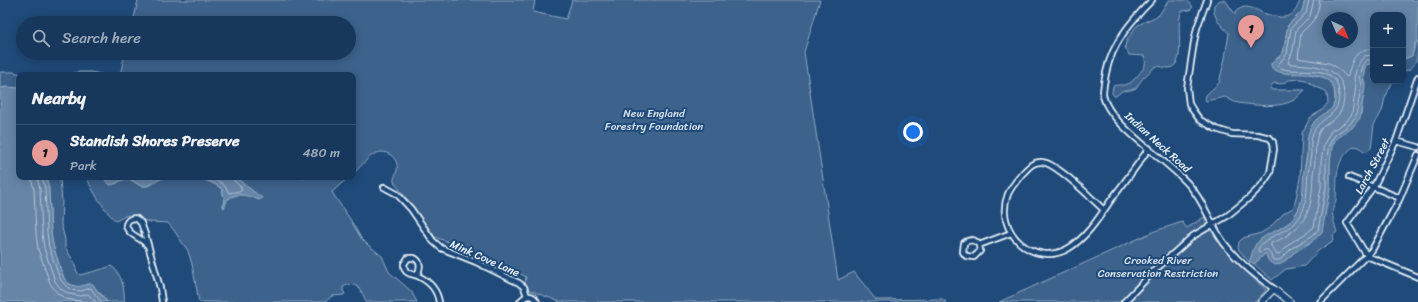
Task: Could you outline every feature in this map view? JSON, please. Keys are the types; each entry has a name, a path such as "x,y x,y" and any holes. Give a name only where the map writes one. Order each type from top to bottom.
{"street":[{"name":"Indian Neck Road","path":"1152,0 1122,35 1111,53 1106,70 1103,93 1107,105 1113,115 1125,127 1172,167 1190,186 1197,195 1220,238 1229,250 1251,271 1290,302"},
{"path":"1124,302 1156,269 1193,236 1212,223 1227,216 1261,186 1269,175 1274,149 1272,140 1258,135 1232,134 1221,131 1200,120 1191,108 1187,93 1188,80 1197,28 1206,0"},
{"name":"Larch Street","path":"1368,256 1347,223 1374,186 1396,140 1418,77"},
{"path":"1396,140 1418,147"},
{"path":"1104,210 1054,167 1049,164 1039,162 1031,165 1027,169 1008,193 1005,210 1011,233 1021,244 1030,250 1048,253 1059,252 1074,244 1093,224 1104,210 1149,148"},
{"path":"1320,302 1368,256 1385,228 1400,198 1418,155"},
{"path":"1349,177 1400,198"},
{"name":"Mink Cove Lane","path":"384,187 397,194 411,209 433,241 441,248 519,282 524,287 527,296"},
{"path":"148,246 144,241 133,235 128,230 126,225 129,220 135,218 141,223 148,246 160,286 162,302"},
{"path":"979,245 1011,233"},
{"path":"1368,256 1418,277"},
{"path":"418,275 420,267 418,261 414,258 407,259 404,264 405,271 409,274 420,277 432,285 437,292 439,302"},
{"path":"1261,302 1274,290"},
{"path":"520,302 527,296 533,297 537,302"}],"green space":[{"name":"New England Forestry Foundation","path":"138,0 535,0 533,12 566,19 572,0 820,0 804,52 838,280 854,272 876,300 942,299 946,302 560,302 524,288 526,277 492,259 435,237 394,182 397,171 397,163 390,155 384,152 378,152 369,158 356,171 356,72 121,72 123,60 356,60 356,16 135,16"},
{"path":"1169,0 1187,0 1193,7 1190,10 1182,11 1180,17 1178,60 1175,65 1169,68 1156,66 1143,78 1136,88 1122,91 1114,96 1112,93 1113,86 1126,85 1130,83 1140,73 1145,64 1144,56 1129,55 1125,47 1126,42 1138,25 1159,15"},
{"path":"1220,0 1225,0 1235,14 1237,10 1248,7 1266,14 1283,17 1291,15 1298,7 1300,0 1305,0 1302,11 1288,25 1283,53 1271,64 1288,73 1306,73 1326,78 1332,83 1334,88 1335,101 1331,110 1321,117 1307,143 1301,206 1290,222 1256,244 1249,262 1239,250 1239,242 1243,238 1261,233 1269,228 1284,213 1293,208 1300,178 1302,133 1310,118 1321,111 1328,103 1326,91 1316,87 1306,80 1300,79 1289,80 1281,84 1274,83 1270,87 1272,90 1305,90 1295,99 1281,105 1251,105 1238,103 1225,97 1206,101 1206,95 1219,83 1229,33 1220,24 1214,13 1214,5"},
{"path":"1418,41 1417,55 1414,65 1406,70 1406,58 1412,54"},
{"path":"1370,64 1370,84 1392,84 1385,98 1382,111 1374,125 1371,148 1364,151 1359,147 1354,146 1347,152 1340,164 1337,177 1336,200 1332,213 1337,232 1333,235 1334,240 1318,251 1304,266 1286,269 1272,280 1254,264 1266,253 1268,260 1285,261 1295,252 1314,240 1325,213 1330,188 1332,146 1337,138 1346,133 1361,114 1365,83 1363,77 1365,67"},
{"path":"0,72 16,73 16,88 0,88"},
{"path":"47,180 60,180 62,201 61,224 65,239 65,247 74,262 77,272 80,275 111,266 118,272 122,282 124,302 106,302 106,300 92,285 89,284 80,287 73,286 64,278 53,246 49,187"},
{"path":"88,180 105,180 116,184 123,180 129,180 143,186 147,186 159,180 205,180 222,189 224,208 227,200 231,197 239,195 260,200 239,180 346,180 332,192 361,238 382,256 389,272 411,291 417,302 366,302 359,288 348,285 343,287 343,291 345,293 344,295 332,296 325,302 199,302 188,251 168,223 149,222 129,215 116,221 108,213"},
{"name":"Crooked River Conservation Restriction","path":"1204,217 1224,248 1239,265 1266,290 1255,302 999,302 1155,231 1182,222 1187,228"}],"water":[{"path":"1305,0 1418,0 1418,41 1415,43 1412,56 1406,58 1406,12 1370,12 1370,64 1365,67 1363,77 1365,86 1360,118 1352,128 1337,138 1332,146 1330,188 1322,232 1314,240 1295,252 1281,264 1275,265 1271,263 1268,260 1266,253 1254,264 1249,262 1254,247 1257,243 1265,236 1290,222 1298,211 1302,195 1304,171 1307,158 1308,133 1314,122 1332,108 1335,100 1333,86 1325,78 1318,75 1284,73 1271,67 1271,64 1283,53 1288,25 1302,11"},
{"path":"0,88 16,88 16,180 47,180 53,245 63,277 69,284 75,286 93,284 106,302 0,302"},
{"path":"106,180 123,180 115,184 110,185"},
{"path":"131,180 159,180 146,186 139,185"},
{"path":"205,180 239,180 262,198 259,200 247,196 235,195 226,201 224,208 222,189 216,184"}],"place":[{"name":"Standish Shores Preserve","path":"1251,48"}]}
